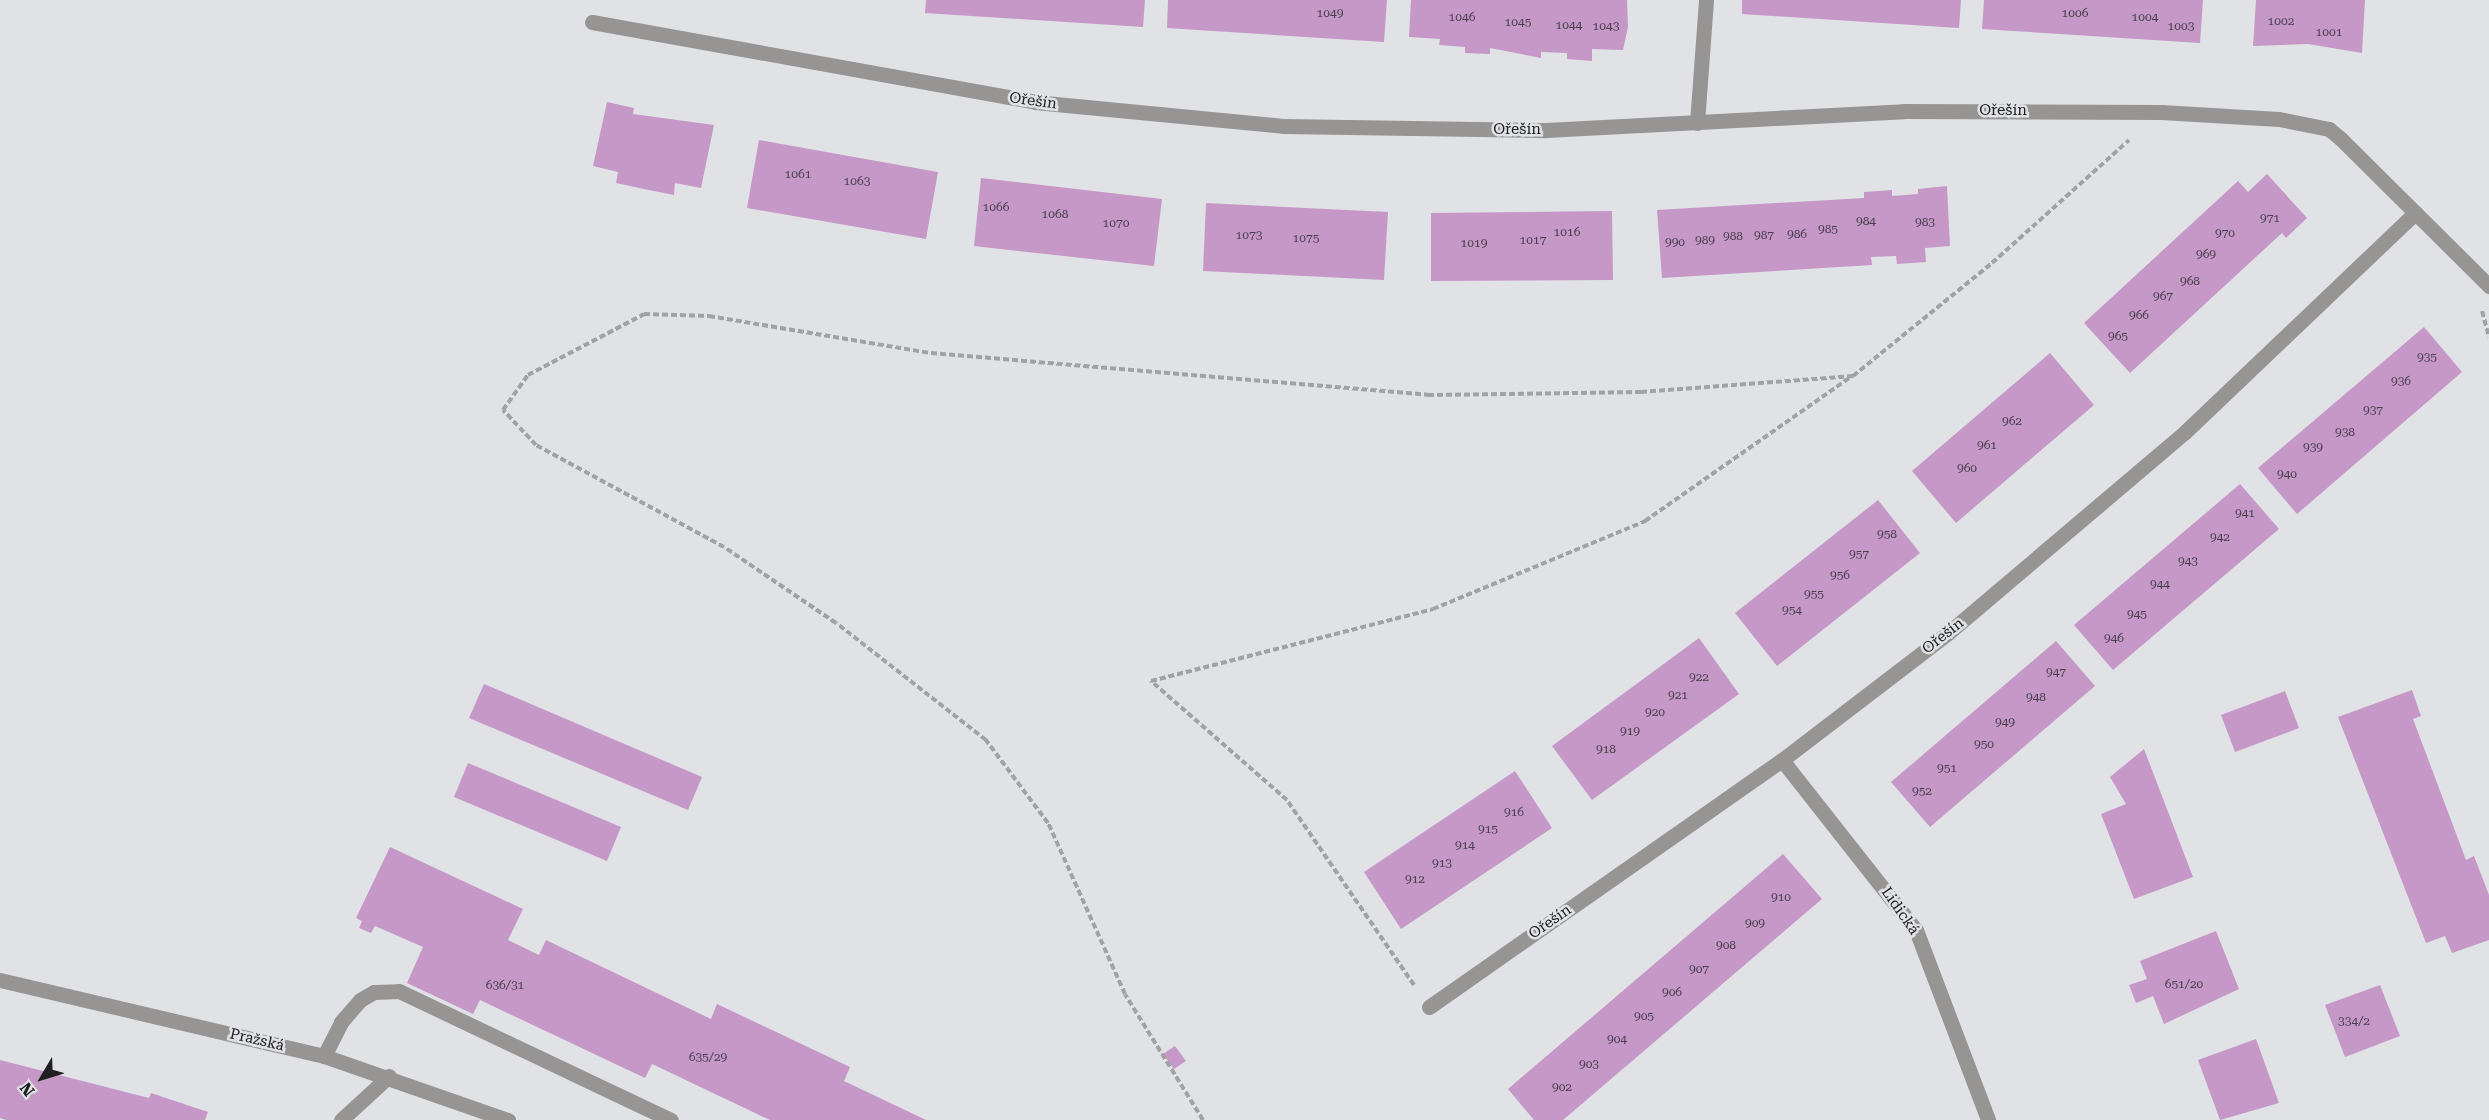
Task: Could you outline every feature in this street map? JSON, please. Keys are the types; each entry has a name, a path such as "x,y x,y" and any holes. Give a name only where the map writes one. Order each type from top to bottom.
{"street":[{"path":"1697,123 1706,0"},
{"name":"Ořešín","path":"592,22 848,71 1108,110 1283,126 1454,131 1697,123 1903,111 2161,112 2279,119 2328,129 2489,286"},
{"name":"Ořešín","path":"1429,1007 1782,760 1948,633 2128,483 2415,213"},
{"name":"Lidická","path":"1782,760 1916,930 1988,1120"},
{"name":"Pražská","path":"0,980 324,1056 389,1076 508,1120"},
{"path":"324,1056 340,1022 360,1000 374,992 399,991 671,1120"},
{"path":"341,1120 389,1076"}],"path":[{"path":"1429,1007 1287,800 1151,681 1433,609 1645,521 1853,376 1992,263 2161,112"},
{"path":"1203,1120 1125,994 1048,823 986,740 836,623 724,547 536,445 503,410 528,375 644,314 710,316 954,356 1428,395 1641,392 1853,376"}],"building":[{"path":"926,0 1145,0 1143,27 925,13"},
{"path":"1168,0 1387,0 1384,42 1167,28"},
{"path":"1411,0 1627,0 1628,27 1623,50 1592,49 1592,61 1567,59 1567,53 1541,52 1541,58 1490,48 1490,54 1465,53 1465,47 1439,45 1440,39 1409,37"},
{"path":"1742,0 1961,0 1959,28 1742,14"},
{"path":"1984,0 2203,0 2200,43 1982,29"},
{"path":"2256,0 2365,0 2362,53 2308,44 2253,46"},
{"path":"607,102 634,108 633,114 714,125 701,188 675,183 674,195 644,189 616,183 618,172 593,166"},
{"path":"759,140 938,172 926,239 747,208"},
{"path":"2267,174 2307,218 2286,238 2282,233 2130,373 2084,323 2238,181 2248,192"},
{"path":"981,178 1162,199 1154,266 974,246"},
{"path":"1947,186 1950,246 1925,248 1926,262 1897,264 1896,256 1871,257 1872,265 1662,278 1657,210 1864,198 1864,192 1892,190 1892,196 1918,194 1918,189"},
{"path":"1206,203 1388,212 1384,280 1203,271"},
{"path":"1612,211 1613,280 1431,281 1431,213"},
{"path":"2424,327 2462,372 2297,514 2258,468"},
{"path":"2050,353 2094,405 1956,523 1912,471"},
{"path":"2240,484 2279,529 2113,670 2074,625"},
{"path":"1878,500 1920,553 1777,666 1735,613"},
{"path":"1699,638 1739,694 1592,800 1552,746"},
{"path":"2056,641 2095,686 1930,827 1891,782"},
{"path":"484,684 702,777 688,810 469,718"},
{"path":"2412,690 2421,716 2413,719 2466,860 2474,856 2489,895 2489,940 2452,953 2445,936 2426,943 2338,717"},
{"path":"2285,691 2299,728 2235,752 2221,715"},
{"path":"2144,749 2193,877 2134,899 2101,814 2126,804 2110,777"},
{"path":"468,763 621,827 607,861 454,797"},
{"path":"1515,771 1552,828 1401,929 1364,872"},
{"path":"390,847 523,909 508,940 539,955 546,940 711,1019 717,1004 850,1067 844,1081 926,1120 770,1120 652,1064 645,1078 480,1000 473,1014 407,983 423,947 375,926 371,933 359,928 362,921 356,918"},
{"path":"1783,854 1822,899 1563,1120 1534,1120 1508,1089"},
{"path":"2216,931 2239,989 2164,1024 2153,996 2136,1003 2129,985 2147,979 2140,961"},
{"path":"2380,985 2400,1036 2345,1057 2325,1005"},
{"path":"2256,1039 2279,1103 2220,1120 2198,1060"},
{"path":"1175,1046 1186,1061 1174,1069 1163,1054"},
{"path":"0,1060 149,1098 151,1093 208,1112 205,1120 6,1120 0,1118"}]}
